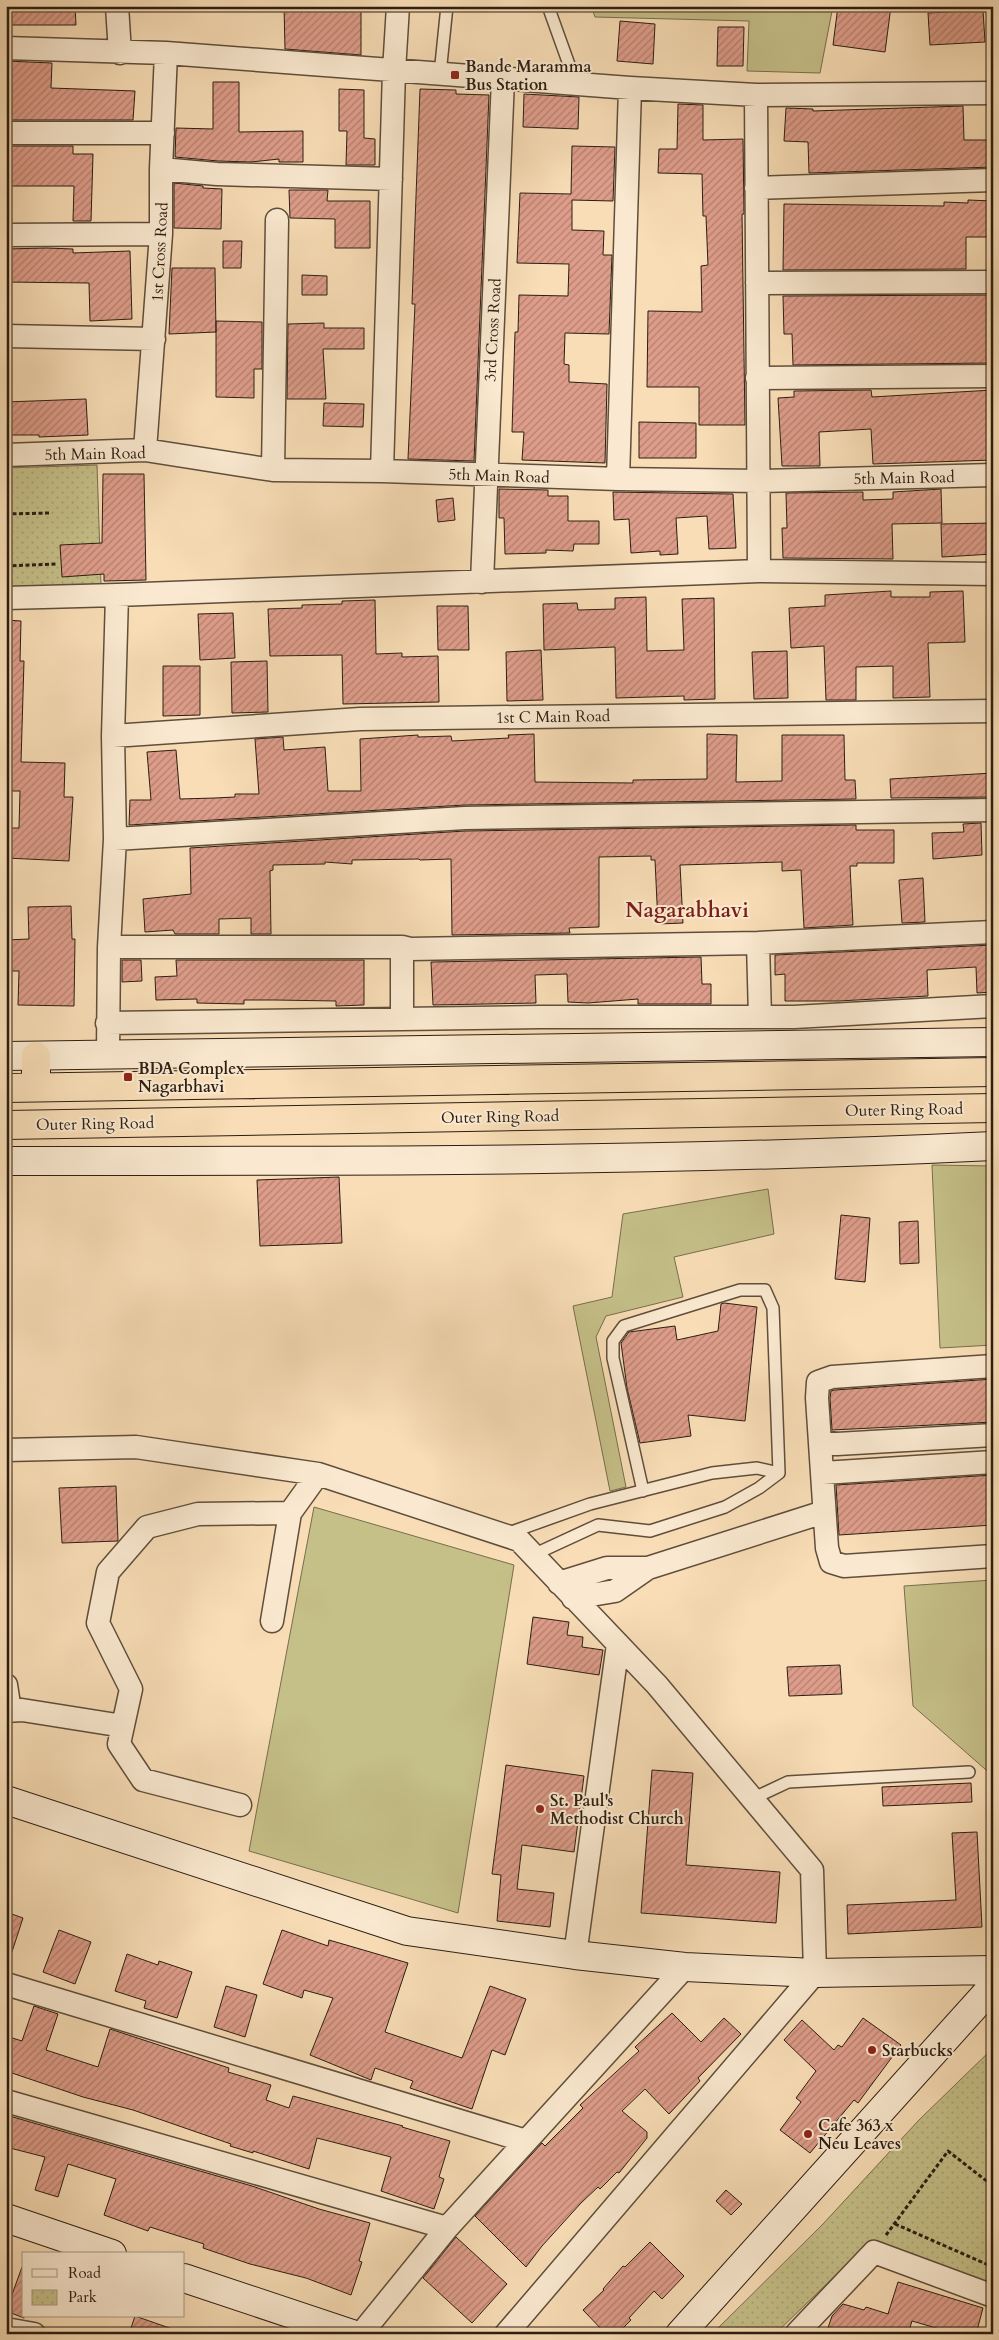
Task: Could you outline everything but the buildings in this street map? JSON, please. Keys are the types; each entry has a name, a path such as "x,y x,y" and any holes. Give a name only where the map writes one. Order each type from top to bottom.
{"highway":[{"path":"36,1056 36,1087"},
{"path":"6,1088 993,1072"},
{"name":"Outer Ring Road","path":"6,1125 993,1108"}],"street":[{"path":"116,6 120,53"},
{"path":"382,471 394,71 398,6"},
{"path":"6,48 166,53 503,79 756,95 993,93"},
{"name":"1st Cross Road","path":"145,450 161,234 161,168 166,53"},
{"name":"3rd Cross Road","path":"482,582 503,79"},
{"path":"618,478 630,88"},
{"path":"756,95 759,571"},
{"path":"6,134 163,133"},
{"path":"161,168 216,174 391,179"},
{"path":"756,188 993,180"},
{"path":"273,470 277,220"},
{"path":"6,234 161,234"},
{"path":"757,283 993,282"},
{"path":"6,336 154,339"},
{"path":"757,378 993,376"},
{"name":"5th Main Road","path":"6,455 145,450 273,470 382,471 486,476 758,481 993,475"},
{"path":"6,598 759,571 993,574"},
{"path":"108,1054 109,948 115,839 113,736 117,595"},
{"name":"1st C Main Road","path":"113,736 360,719 993,711"},
{"path":"115,839 465,818 993,810"},
{"path":"109,948 402,947 410,949 758,943 993,932"},
{"path":"758,943 760,1017"},
{"path":"402,947 402,1019"},
{"path":"107,1023 794,1017 993,1006"},
{"path":"6,1056 993,1042"},
{"path":"6,1161 356,1161 872,1152 993,1146"},
{"path":"993,1366 832,1377 818,1382 816,1398 827,1548 831,1562 844,1566 993,1556"},
{"path":"820,1442 837,1444 993,1435"},
{"path":"6,1450 136,1447 318,1474 519,1540 657,1685 812,1870 815,1973 506,2334"},
{"path":"823,1473 993,1462"},
{"path":"272,1621 290,1513 318,1474"},
{"path":"566,1590 607,1568 648,1568 824,1512"},
{"path":"240,1805 143,1780 119,1744 130,1690 98,1623 108,1572 147,1527 198,1514 290,1513"},
{"path":"575,1955 618,1644"},
{"path":"6,1685 8,1711 22,1710 123,1726"},
{"path":"6,1800 407,1931 575,1955 685,1966 815,1973 993,1970"},
{"path":"361,2334 447,2228 685,1966"},
{"path":"6,1984 526,2141"},
{"path":"680,2334 993,1986"},
{"path":"6,2101 447,2228"},
{"path":"6,2218 106,2252"},
{"path":"798,2333 874,2252 993,2296"},
{"path":"185,2278 352,2334"},
{"path":"6,2329 34,2334"}],"lane":[{"path":"440,74 447,6"},
{"path":"548,6 576,84"},
{"path":"643,1490 613,1358 613,1341 624,1326 740,1290 765,1290 773,1308 779,1473"},
{"path":"504,1534 590,1504 712,1473 757,1468 779,1473"},
{"path":"533,1555 598,1525 650,1531 725,1507 759,1488 779,1473"},
{"path":"752,1799 788,1782 969,1772"}],"path":[{"path":"6,514 50,513"},
{"path":"6,566 56,564"},
{"path":"993,2186 948,2151 895,2224 993,2267"}],"green space":[{"path":"591,6 833,6 820,73 747,71 749,21 595,17"},
{"path":"97,465 101,585 6,587 6,468"},
{"path":"932,1165 993,1166 993,1345 940,1348"},
{"path":"768,1189 774,1234 674,1257 683,1297 606,1316 596,1337 626,1487 610,1491 573,1306 612,1297 623,1214"},
{"path":"314,1507 514,1565 458,1913 249,1851"},
{"path":"993,1580 993,1776 913,1706 904,1586"},
{"path":"993,2048 993,2113 987,2130 987,2139 993,2151 993,2284 870,2242 775,2334 712,2334 822,2225 919,2120"}],"place":[{"name":"Bande Maramma Bus Station","path":"455,75"},
{"name":"BDA Complex Nagarbhavi","path":"128,1077"},
{"name":"St. Paul's Methodist Church","path":"540,1809"},
{"name":"Starbucks","path":"872,2050"},
{"name":"Cafe 363 x Neu Leaves","path":"808,2134"}],"district":[{"name":"Nagarabhavi","path":"687,910"}]}
